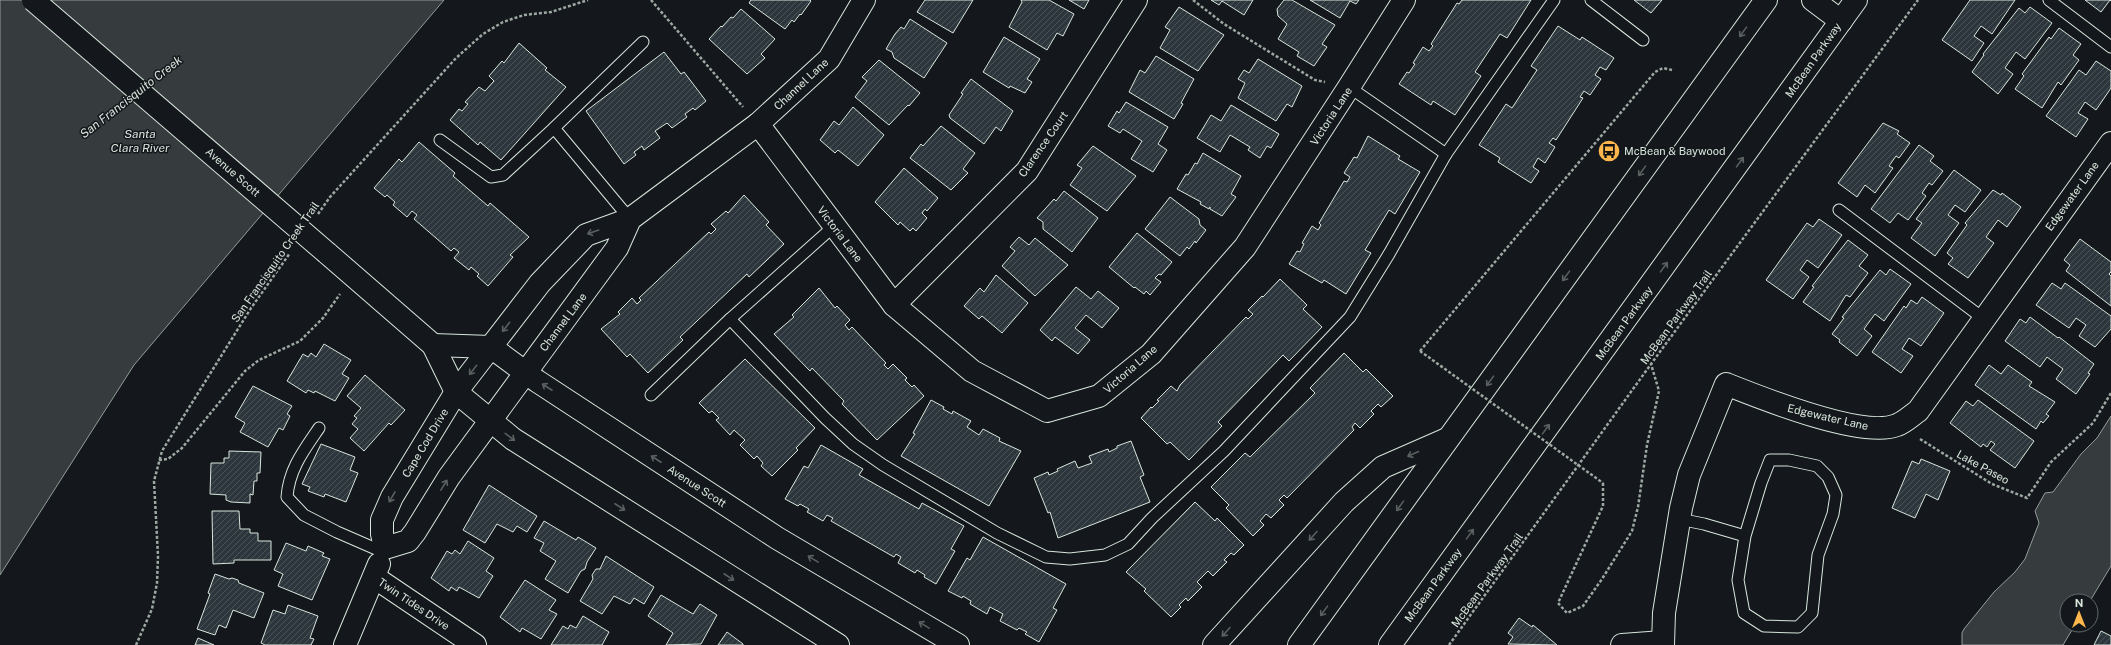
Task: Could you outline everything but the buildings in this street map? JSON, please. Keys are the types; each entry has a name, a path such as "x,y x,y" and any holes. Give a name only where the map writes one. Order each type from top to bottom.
{"street":[{"name":"Avenue Scott","path":"33,0 434,345 456,392 513,439 838,645"},
{"name":"Channel Lane","path":"491,421 617,248 630,219 758,124 829,59 864,0"},
{"name":"Clarence Court","path":"894,305 1026,171 1136,0"},
{"name":"Victoria Lane","path":"758,124 833,227 894,305 972,371 1048,411 1099,396 1151,354 1245,247 1350,87 1404,0"},
{"path":"1299,645 1766,0"},
{"path":"1814,0 1841,21"},
{"name":"McBean Parkway","path":"1390,645 1825,46 1856,0"},
{"name":"Edgewater Lane","path":"1663,644 1664,613 1679,519 1689,475 1726,384 1795,411 1872,428 1897,425 1918,411 2111,143"},
{"name":"Cape Cod Drive","path":"345,645 384,550 382,534 383,513 456,392 540,283 586,235 630,219"},
{"path":"434,345 491,347"},
{"name":"Avenue Scott","path":"491,347 537,381 777,538 958,645"},
{"path":"384,550 408,540 415,532 449,478 491,421"},
{"path":"1214,645 1344,502 1372,477 1383,468 1448,438"},
{"name":"Twin Tides Drive","path":"374,577 475,645"},
{"path":"1622,645 1663,644"}],"lane":[{"path":"730,319 825,418 853,444 883,465 997,533 1046,557 1070,559 1105,555 1128,544 1152,518 1224,451 1350,317 1389,254 1446,154 1554,0"},
{"path":"1591,0 1644,40"},
{"path":"2049,0 2111,47"},
{"path":"440,140 491,177 503,175 643,42"},
{"path":"1350,87 1446,154"},
{"path":"554,128 630,219"},
{"path":"1839,210 1984,318"},
{"path":"651,395 730,319 833,227"},
{"path":"319,428 294,465 288,484 287,497 304,515 337,532 384,550"},
{"path":"1770,460 1790,460 1817,466 1828,477 1836,495 1833,514 1818,555 1812,613 1798,627 1764,626 1744,613 1738,580 1745,536 1761,483 1770,460"},
{"path":"1679,519 1704,524 1745,536"}],"path":[{"name":"San Francisquito Creek Trail","path":"316,217 330,197 456,58 483,34 503,22 524,16 551,12 588,0"},
{"path":"651,0 758,124"},
{"path":"1193,0 1224,24 1315,80 1350,87"},
{"name":"McBean Parkway Trail","path":"1449,645 1651,364 1918,0"},
{"path":"1651,364 1659,391 1648,445 1638,507 1632,531 1583,606 1567,613 1558,603 1603,506 1603,483 1420,352 1655,72 1663,68 1672,70"},
{"name":"San Francisquito Creek Trail","path":"136,645 152,609 157,583 158,556 154,481 162,451 251,308 293,250"},
{"path":"159,460 168,459 182,448 245,371 259,360 300,341 323,318 352,276"},
{"name":"Lake Paseo","path":"1903,421 1920,439 1985,479 2027,498 2051,462 2093,423 2111,393"}],"water":[{"name":"Santa Clara River","path":"0,0 444,0 134,365 0,575"},
{"path":"2111,416 2111,566 2095,593 2059,593 2059,633 2070,633 2063,645 1962,645 1962,633 1964,629 1994,592 2015,572 2025,559 2039,523 2035,511 2045,493 2053,492 2081,454 2097,438"}],"place":[{"name":"McBean & Baywood","path":"1609,151"}],"water label":[{"name":"San Francisquito Creek","path":"131,97"}]}
